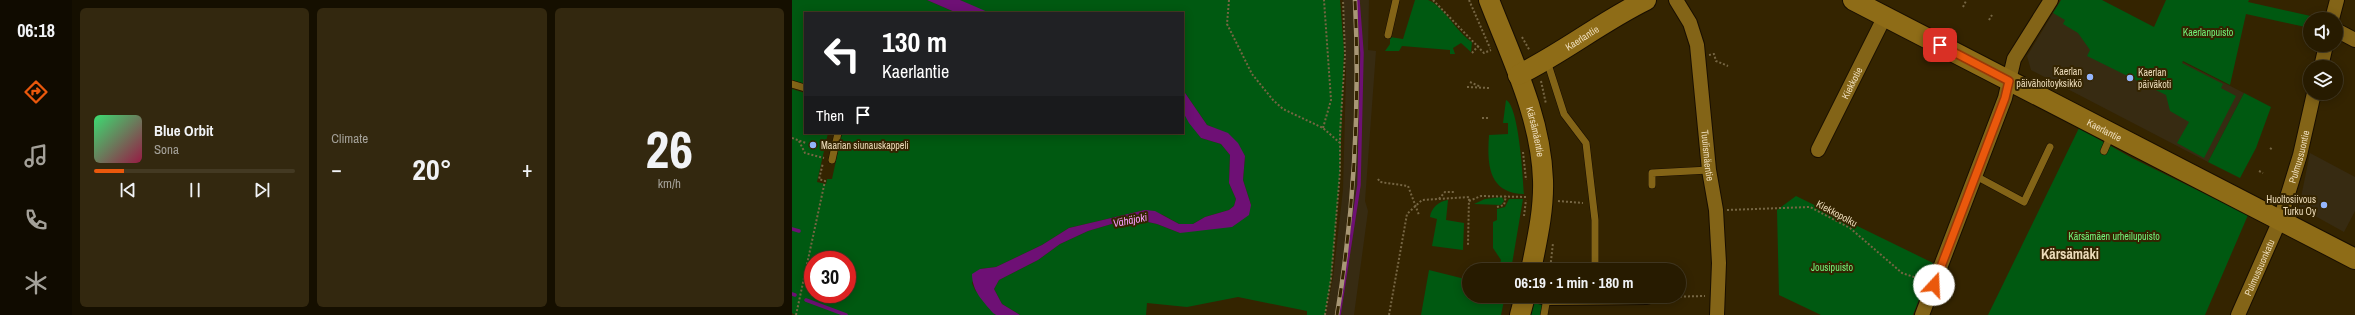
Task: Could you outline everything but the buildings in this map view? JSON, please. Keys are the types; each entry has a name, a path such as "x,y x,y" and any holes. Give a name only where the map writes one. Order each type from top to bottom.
{"street":[{"name":"Kärsämäentie","path":"1489,0 1518,75 1534,122 1542,170 1541,217 1532,263"},
{"name":"Kaerlantie","path":"1518,75 1547,61 1621,13 1646,0"},
{"name":"Tuulismäentie","path":"1676,0 1690,23 1697,45 1709,170 1716,210 1717,315"},
{"name":"Kaerlantie","path":"1853,0 2009,81 2108,142 2280,220 2355,260"},
{"path":"1922,315 1974,175 2005,98 2014,59 2051,0"},
{"path":"2334,12 2337,0"},
{"name":"Kiekkotie","path":"1818,150 1885,16"},
{"path":"2343,34 2355,40"},
{"name":"Pulmussuontie","path":"2280,220 2300,155 2312,100"},
{"name":"Pulmussuonkatu","path":"2238,315 2280,220"},
{"path":"1520,315 1523,303"}],"lane":[{"path":"1388,35 1396,0"},
{"path":"1547,61 1564,114 1586,143 1595,220 1595,263"},
{"path":"792,84 804,88"},
{"path":"832,160 838,134"},
{"path":"1974,175 2024,202 2050,148"},
{"path":"1652,185 1652,173 1709,170"},
{"path":"1543,303 1544,315"}],"path":[{"path":"1229,0 1227,24 1252,74 1273,100 1283,109 1323,128 1340,143"},
{"path":"1323,128 1331,100 1324,0"},
{"path":"1325,315 1331,274 1340,172 1340,143 1345,83 1343,0"},
{"path":"1433,0 1479,45 1484,53 1491,50"},
{"path":"1469,0 1493,56"},
{"path":"1963,7 1966,1"},
{"path":"1989,20 1992,15"},
{"path":"1472,53 1479,45"},
{"path":"1714,54 1716,61 1728,66"},
{"path":"1470,82 1482,88"},
{"path":"1467,87 1489,88"},
{"path":"1482,118 1488,118"},
{"path":"792,138 806,142"},
{"path":"799,141 805,153 832,160"},
{"path":"1522,145 1527,185"},
{"path":"796,315 825,181 819,180 824,158"},
{"path":"2259,171 2263,173"},
{"path":"1378,179 1380,182 1407,185 1417,205 1419,215"},
{"path":"1524,218 1526,191"},
{"path":"1439,199 1445,192 1454,192"},
{"path":"1469,201 1481,196 1526,197"},
{"path":"1497,207 1504,205 1506,196"},
{"path":"1389,315 1407,214 1422,200 1469,197 1468,244"},
{"path":"1557,201 1593,204"},
{"name":"Kiekkopolku","path":"1716,210 1810,208 1850,228 1902,273 1934,285"},
{"path":"1686,296 1718,295"}],"shaded area":[{"path":"1343,0 1369,0 1368,50 1376,51 1365,201 1368,211 1354,315 1326,315 1333,278 1343,190 1346,74"},
{"name":"Kaerlan päiväkoti","path":"2061,0 2244,93 2208,162 2031,70 2027,56"},
{"path":"2310,153 2355,177 2355,211 2344,232 2299,207"}],"green space":[{"path":"792,0 927,0 955,12 804,12 804,84 792,80"},
{"path":"960,0 1340,0 1344,50 1340,173 1331,279 1325,315 1307,315 1307,311 1238,297 1187,307 1147,303 1146,315 1020,315 1002,304 994,289 999,280 1038,260 1060,244 1088,231 1115,223 1139,220 1157,224 1180,233 1251,205 1243,180 1245,156 1228,134 1207,125 1184,91 1184,12 981,11"},
{"path":"1415,0 1428,0 1434,3 1445,13 1466,38 1472,42 1471,52 1461,43 1453,48 1455,54 1450,54 1450,50 1402,46 1399,51 1385,51 1390,44 1390,37 1403,39"},
{"name":"Kaerlanpuisto","path":"2061,0 2102,0 2154,27 2166,0 2249,0 2248,2 2303,14 2303,26 2246,14 2230,85 2183,61 2182,63 2223,84 2221,88 2236,96 2204,158 2177,143 2189,122 2170,111 2166,95 2087,56 2090,50 2078,33 2063,24 2065,20 2053,13"},
{"path":"792,89 804,93 804,134 828,134 817,182 826,184 827,179 832,179 842,134 1184,134 1184,113 1201,138 1221,144 1230,155 1229,183 1236,199 1234,206 1229,210 1205,217 1193,224 1179,224 1163,215 1145,210 1069,228 1042,245 996,267 980,269 972,283 975,290 996,315 795,315 792,313"},
{"path":"2244,93 2271,107 2256,148 2240,178 2208,162"},
{"path":"1506,100 1514,115 1520,143 1524,194 1512,192 1503,188 1497,183 1492,175 1490,166 1488,146 1489,135 1508,134 1508,123 1503,123"},
{"name":"Kärsämäen urheilupuisto","path":"2079,128 2132,158 2248,215 2205,315 1988,315"},
{"name":"Jousipuisto","path":"1796,196 1933,263 1913,315 1821,315 1779,295 1777,210"},
{"path":"1502,197 1504,201 1501,205 1474,204 1485,199"},
{"path":"1509,199 1523,199 1512,263 1500,263 1501,260 1493,248 1493,222 1497,220 1497,209 1505,207"},
{"path":"1448,200 1446,220 1464,223 1463,250 1432,246 1437,219 1430,217 1432,211 1436,206"},
{"path":"1429,270 1462,278 1462,303 1504,303 1501,315 1421,315"},
{"path":"1531,303 1543,303 1541,315 1527,315"}],"water":[{"path":"927,0 960,0 988,12 955,12"},
{"name":"Vähäjoki","path":"1184,91 1207,125 1228,133 1238,143 1245,156 1243,180 1251,205 1249,215 1232,227 1180,233 1157,224 1139,220 1115,223 1088,231 1060,244 1038,260 999,280 994,289 1002,304 1020,315 996,315 993,313 976,291 972,280 972,274 980,269 996,267 1042,245 1069,228 1145,210 1155,211 1179,224 1193,224 1205,217 1229,210 1234,206 1236,199 1229,183 1230,155 1221,144 1201,138 1184,114"}],"waterway":[{"path":"1339,315 1359,185 1362,53 1358,0"},
{"path":"792,229 799,231"},
{"path":"814,303 846,315"}],"railway":[{"path":"1337,315 1348,237 1354,158 1357,79 1355,0"}],"place":[{"name":"Kaerlan päivähoitoyksikkö","path":"2090,77"},
{"name":"Kaerlan päiväkoti","path":"2130,78"},
{"name":"Maarian siunauskappeli","path":"813,145"},
{"name":"Huoltosiivous Turku Oy","path":"2324,205"}],"district":[{"name":"Kärsämäki","path":"2070,254"}],"route":[{"path":"1934,285 1974,175 2005,98 2009,81 1940,45"}]}
